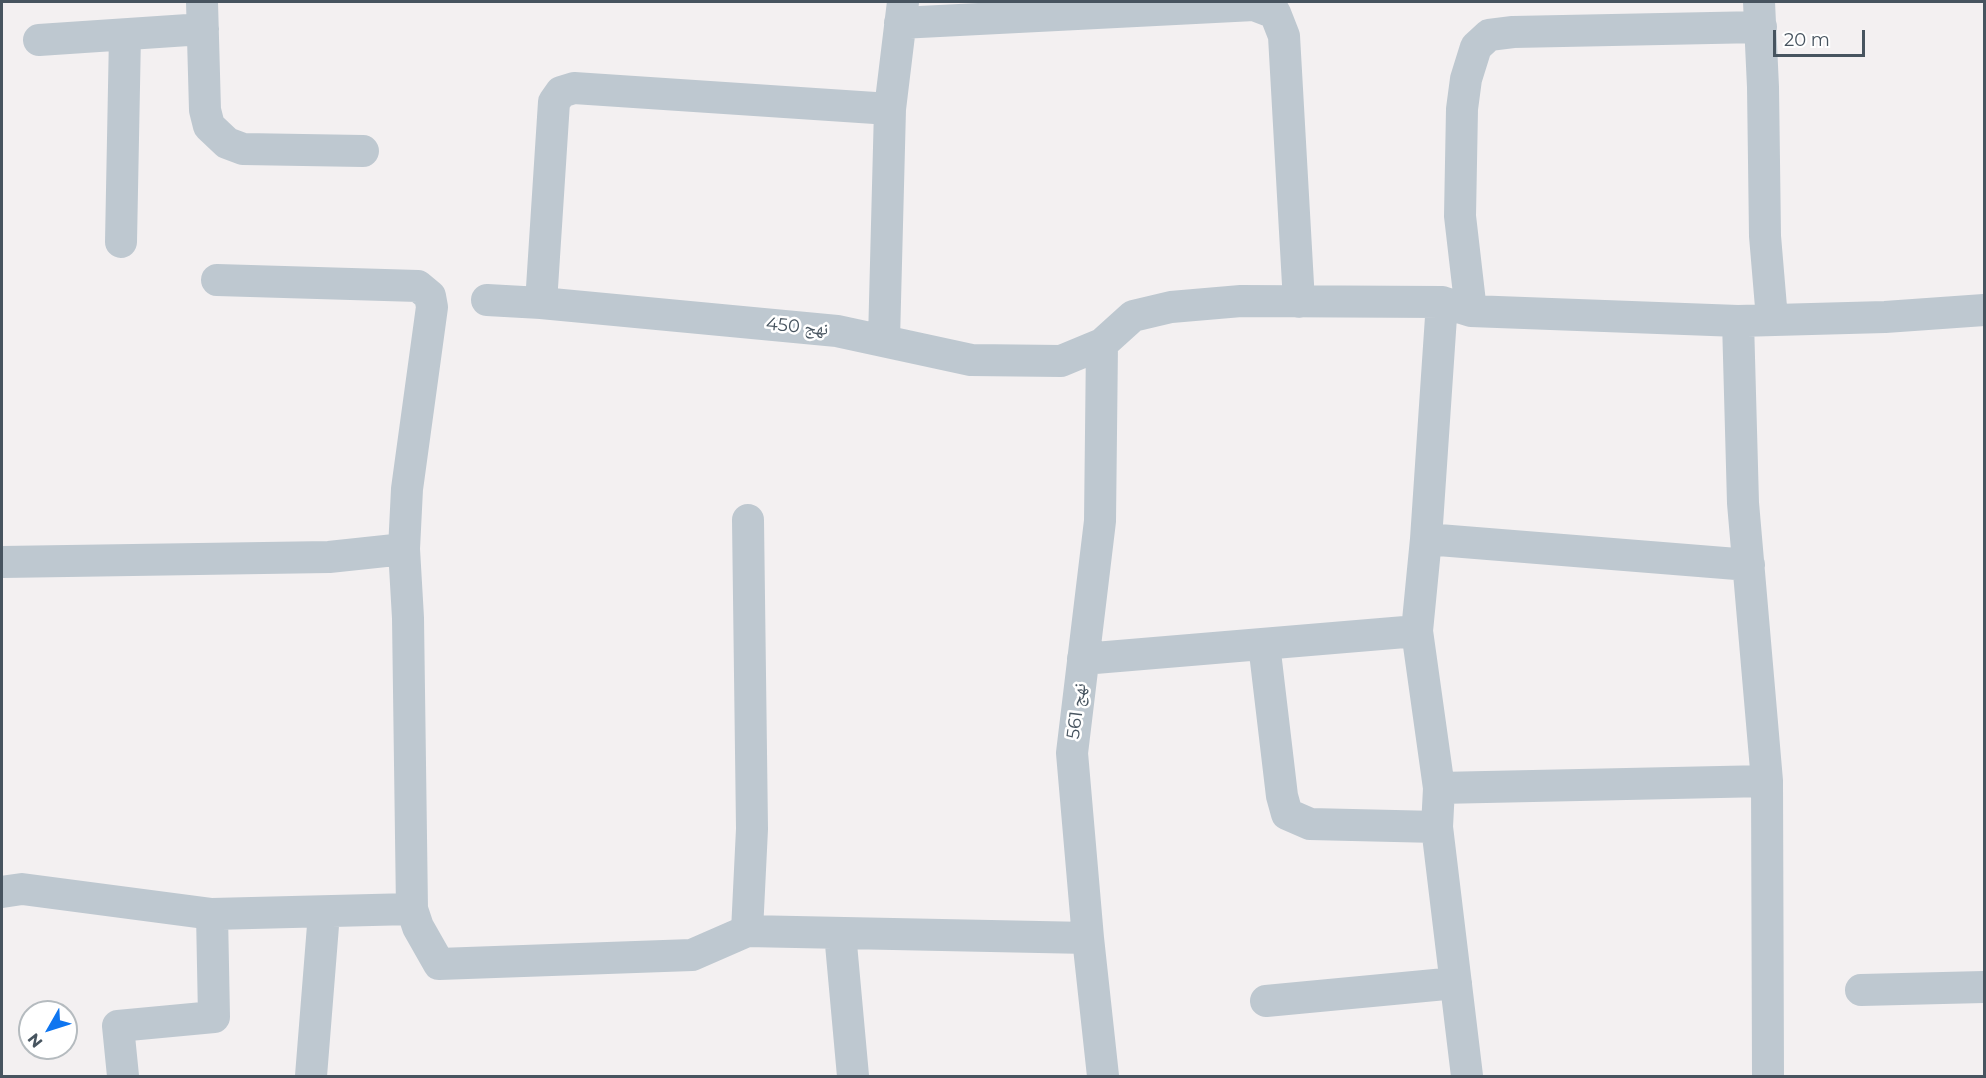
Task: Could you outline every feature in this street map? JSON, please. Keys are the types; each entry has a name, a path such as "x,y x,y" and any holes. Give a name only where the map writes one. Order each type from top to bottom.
{"street":[{"path":"884,340 890,109 902,12 1254,4 1275,14 1284,36 1299,302"},
{"path":"1467,1077 1437,827 1439,788 1417,631 1426,539 1456,307 1462,109 1466,79 1476,47 1489,35 1513,32 1760,14 1765,236 1772,319"},
{"path":"39,40 125,35 202,15 205,110 209,126 227,143 243,149 363,152"},
{"path":"121,242 125,35"},
{"path":"541,303 554,102 561,92 574,88 890,109"},
{"path":"217,280 418,286 430,296 432,307 407,489 404,549 408,618 412,909 418,927 439,964 692,956 747,931 1088,938"},
{"name":"نهج 450","path":"487,300 837,330 971,360 1061,361 1102,344 1133,316 1171,307 1241,301 1456,307 1737,321 1884,317 1984,310"},
{"path":"1737,321 1743,503 1767,781 1767,1077"},
{"name":"نهج 561","path":"1102,344 1100,521 1072,753 1103,1077"},
{"path":"747,931 752,829 748,520"},
{"path":"1426,539 1749,565"},
{"path":"2,562 328,557 404,549"},
{"path":"1083,660 1417,631"},
{"path":"1264,644 1282,796 1287,814 1310,824 1437,827"},
{"path":"1439,788 1767,781"},
{"path":"2,892 22,889 212,914 412,909"},
{"path":"311,1077 324,913"},
{"path":"123,1077 118,1026 214,1017 212,914"},
{"path":"840,933 853,1077"},
{"path":"1266,1001 1456,983"},
{"path":"1861,990 1984,987"}]}
